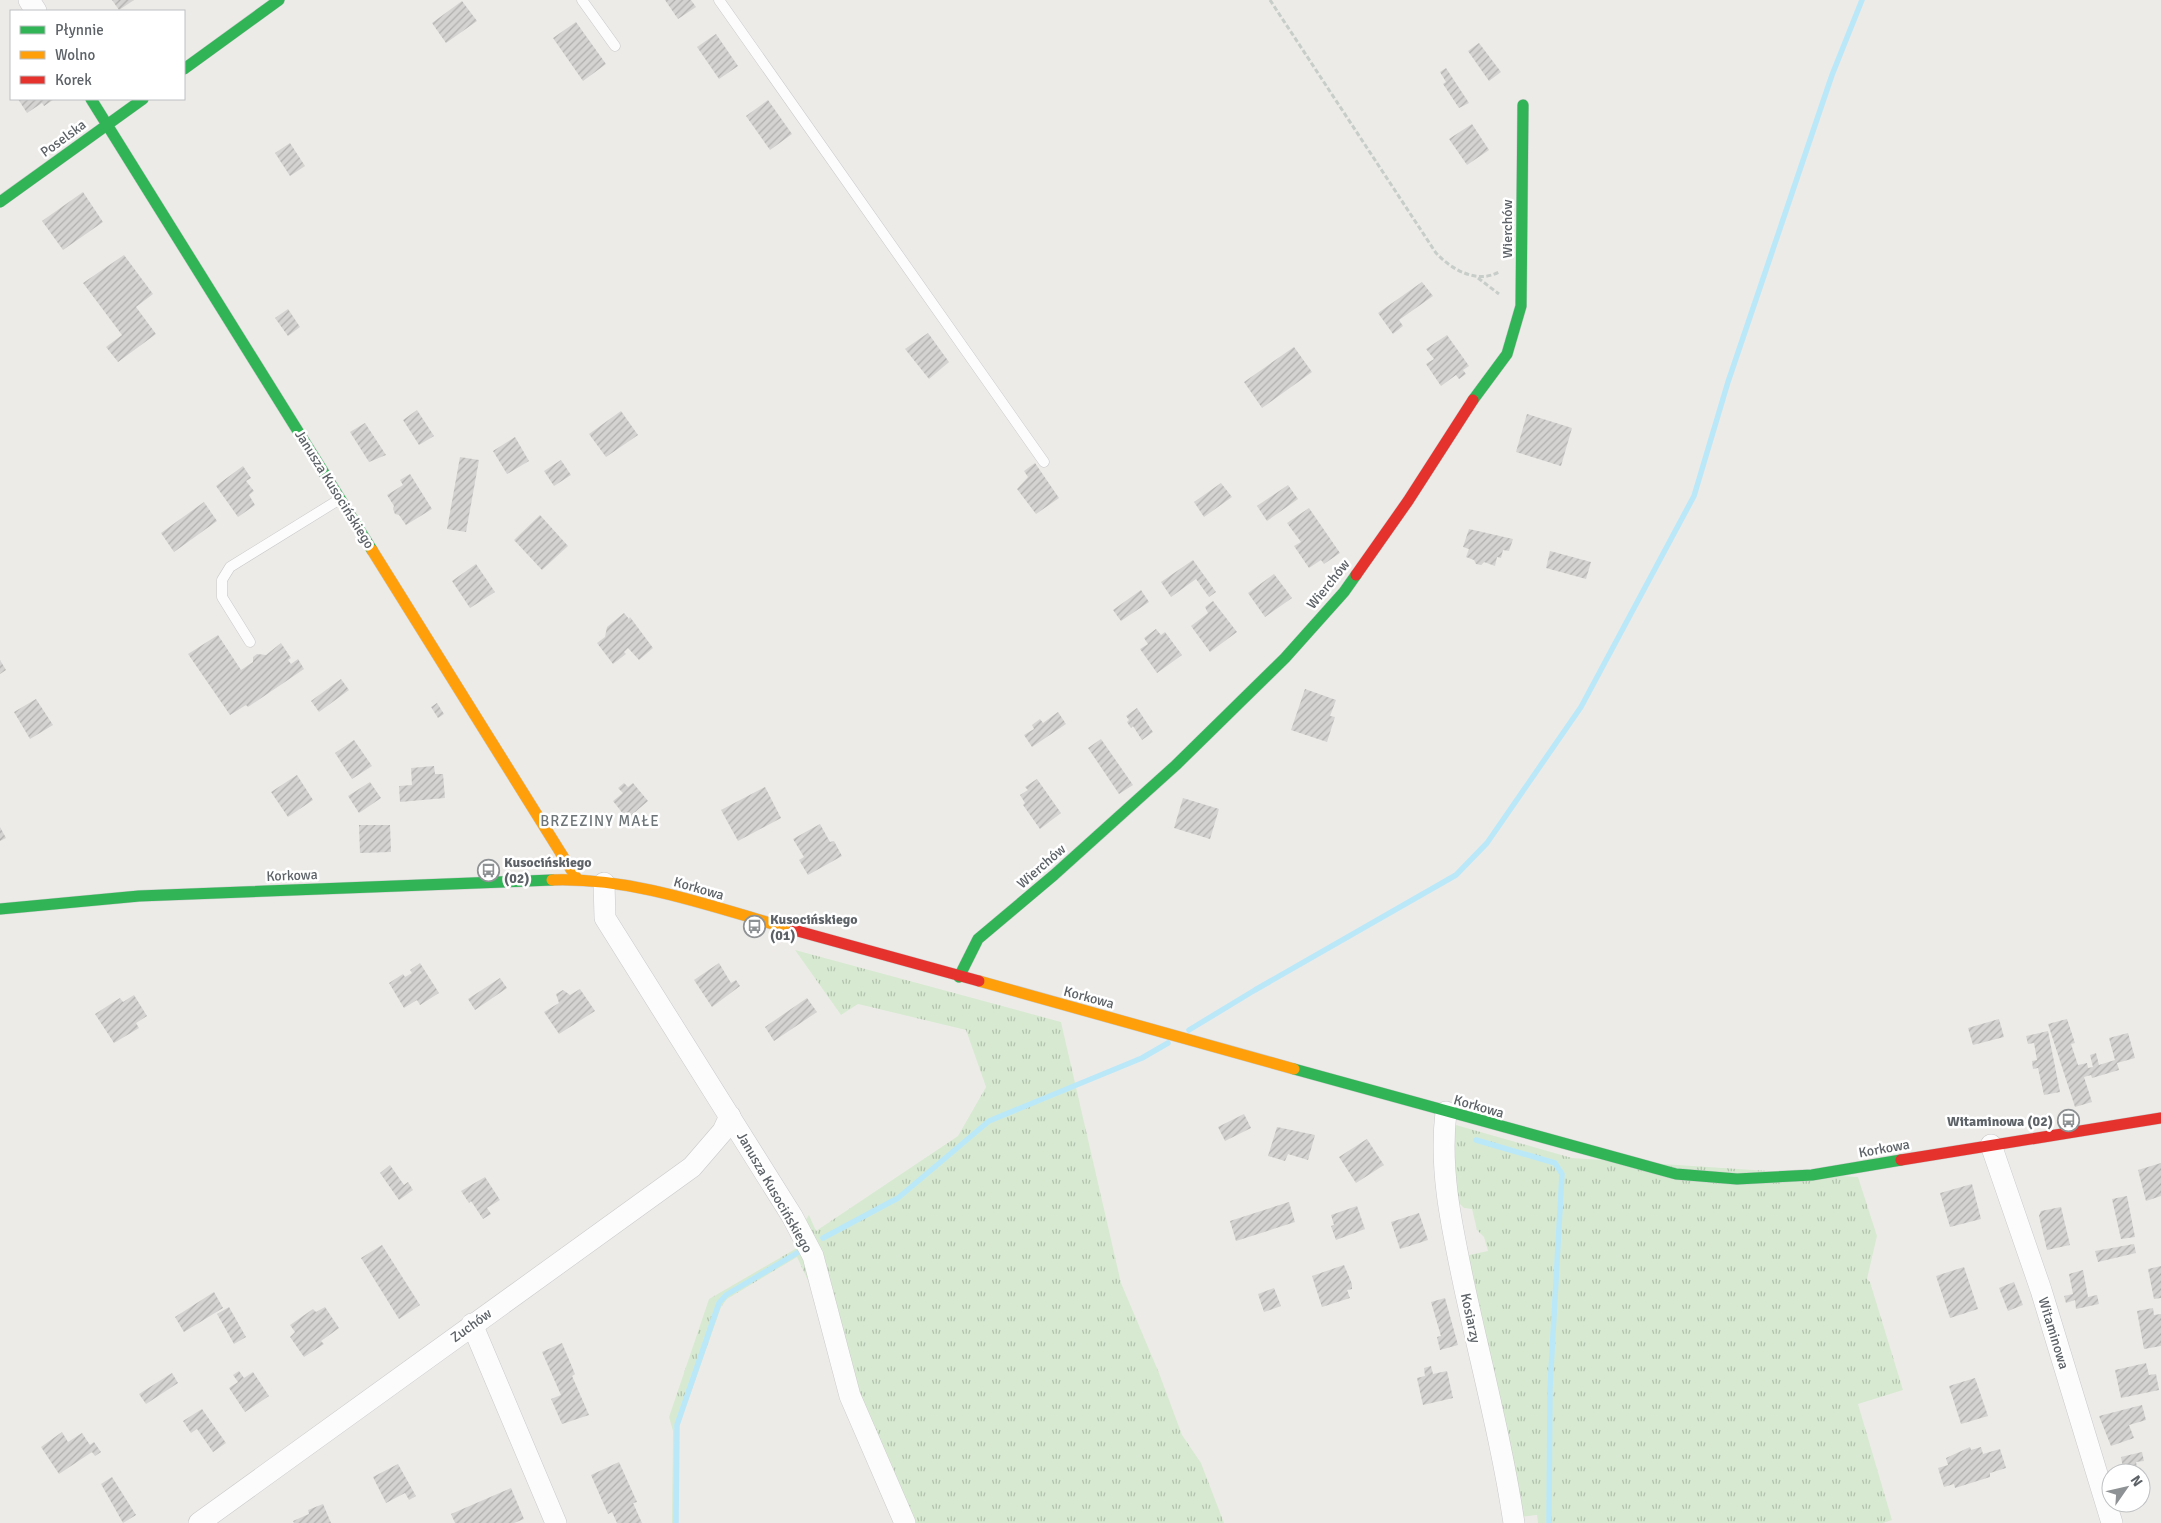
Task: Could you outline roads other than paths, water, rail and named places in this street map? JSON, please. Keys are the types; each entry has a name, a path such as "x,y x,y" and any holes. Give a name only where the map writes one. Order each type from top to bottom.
{"street":[{"path":"185,69 280,0"},
{"name":"Janusza Kusocińskiego","path":"92,100 578,879"},
{"name":"Poselska","path":"0,202 142,100"},
{"name":"Wierchów","path":"959,977 978,939 1054,875 1176,765 1284,658 1344,592 1408,501 1460,418 1507,354 1521,306 1523,105"},
{"name":"Korkowa","path":"0,909 139,896 578,879 656,891 1192,1042 1676,1174 1737,1179 1812,1176 2161,1118"},
{"name":"Janusza Kusocińskiego","path":"604,883 605,918 792,1216 813,1256 850,1396 905,1523"},
{"name":"Kosiarzy","path":"1446,1112 1443,1141 1444,1174 1452,1228 1514,1523"},
{"name":"Zuchów","path":"199,1523 347,1418 472,1324 692,1167 723,1131 730,1116"},
{"name":"Witaminowa","path":"1991,1145 2041,1290 2112,1523"},
{"path":"472,1324 556,1523"}],"lane":[{"path":"582,0 614,46"},
{"path":"719,0 1044,462"},
{"path":"250,642 222,597 222,580 230,567 341,498"}],"waterway":[{"path":"1189,1030 1456,875 1487,843 1581,707 1694,496 1728,382 1832,75 1862,0"},
{"path":"823,1238 898,1198 989,1121 1142,1058 1168,1043"},
{"path":"1476,1140 1555,1163 1562,1174 1550,1388 1549,1523"},
{"path":"676,1523 677,1425 719,1303 726,1295 797,1253"}],"place":[{"name":"Kusocińskiego (02)","path":"488,870"},
{"name":"Kusocińskiego (01)","path":"754,927"},
{"name":"Witaminowa (02)","path":"2069,1121"}],"district":[{"name":"BRZEZINY MAŁE","path":"600,821"}]}
